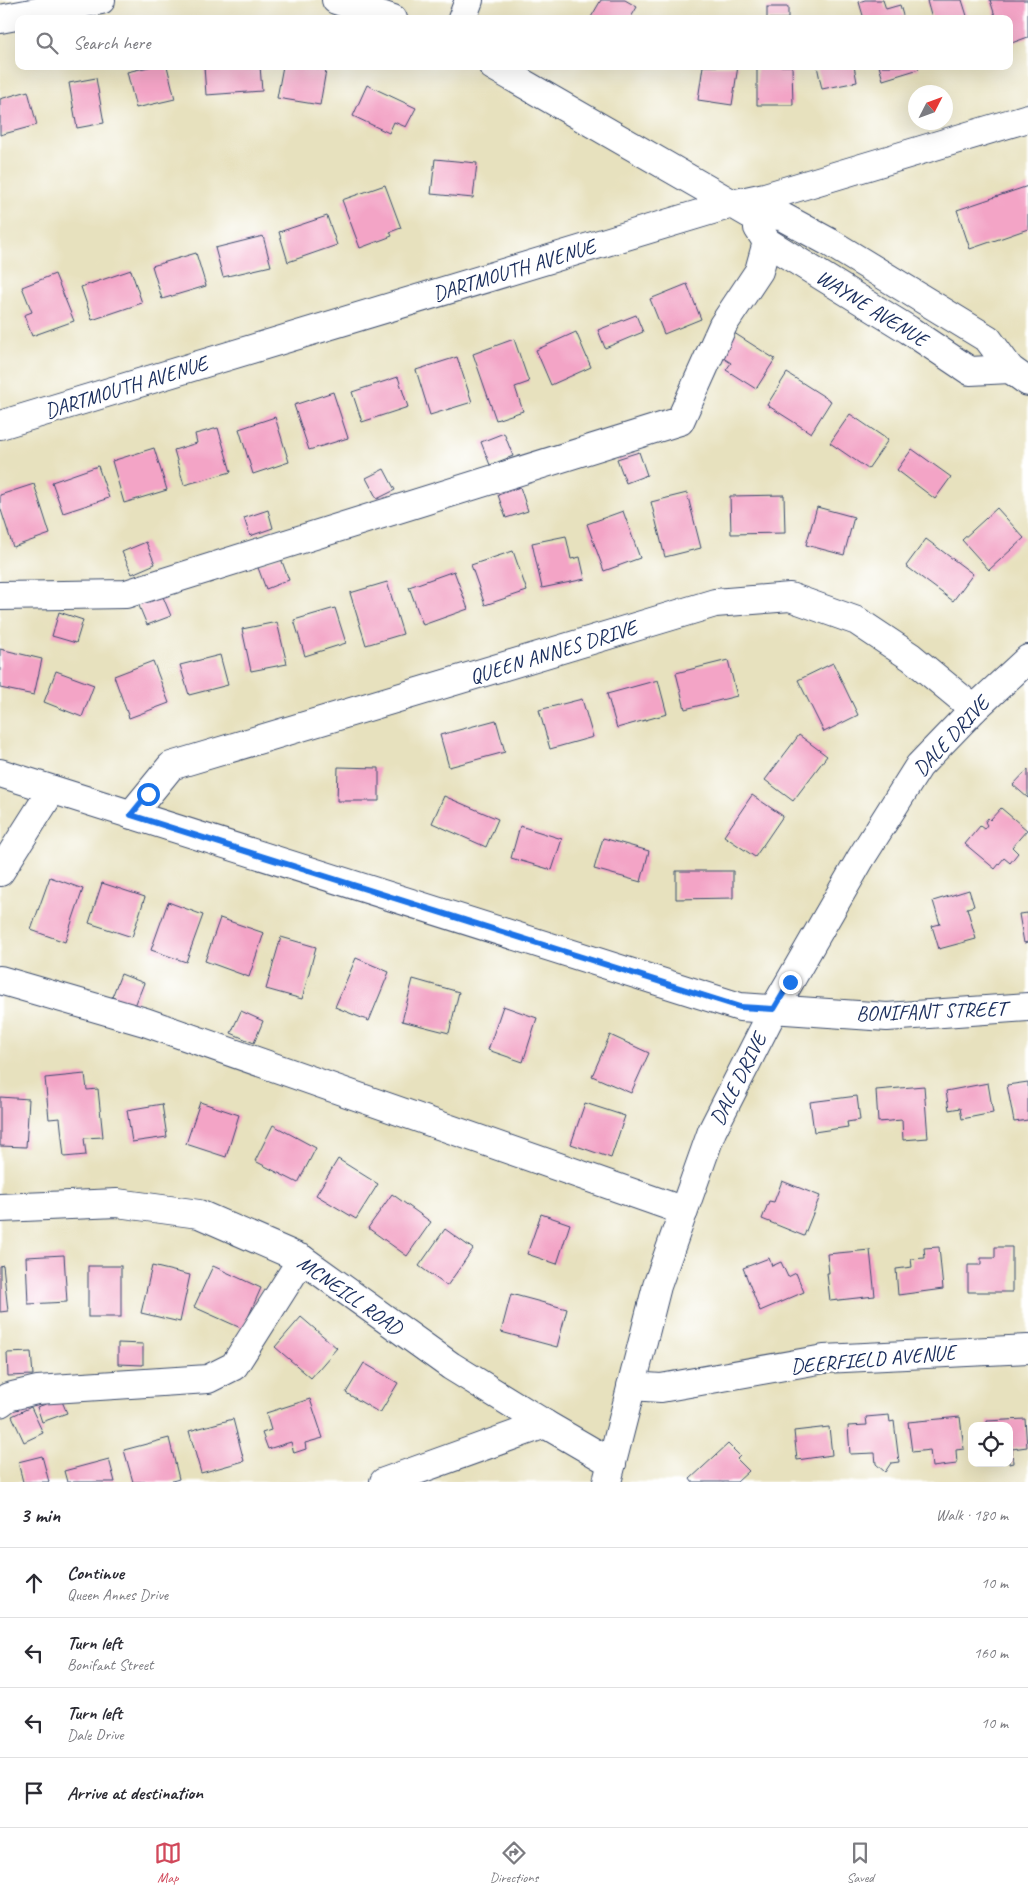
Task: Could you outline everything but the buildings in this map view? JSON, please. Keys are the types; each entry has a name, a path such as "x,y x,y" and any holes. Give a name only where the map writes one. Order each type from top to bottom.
{"street":[{"path":"21,15 101,0"},
{"path":"336,0 381,15"},
{"path":"463,15 469,0"},
{"path":"0,19 15,16"},
{"name":"WAYNE AVENUE","path":"499,70 741,209 781,216 829,242 988,339 1019,375"},
{"name":"DARTMOUTH AVENUE","path":"0,425 741,209 765,197 1028,118"},
{"name":"WAYNE AVENUE","path":"741,209 767,242 909,330 970,371 1019,375"},
{"path":"0,596 126,594 680,421 723,325 759,271 767,242"},
{"name":"QUEEN ANNES DRIVE","path":"131,815 170,766 715,603 790,598 857,620 911,657 974,709"},
{"name":"DALE DRIVE","path":"610,1472 657,1286 712,1131 774,1009 861,858 919,766 974,709 1028,659"},
{"name":"BONIFANT STREET","path":"0,773 740,1007 887,1017 1028,1007"},
{"path":"0,872 52,790"},
{"path":"0,980 145,1022 684,1211"},
{"name":"MCNEILL ROAD","path":"0,1208 117,1203 199,1214 302,1259 451,1366 545,1424 610,1472"},
{"path":"0,1403 8,1398 37,1390 208,1379 234,1366 302,1259"},
{"name":"DEERFIELD AVENUE","path":"631,1386 662,1388 824,1359 1028,1349"},
{"path":"384,1482 545,1424"}],"route":[{"path":"148,794 131,815 740,1007 774,1009 790,982"}]}
